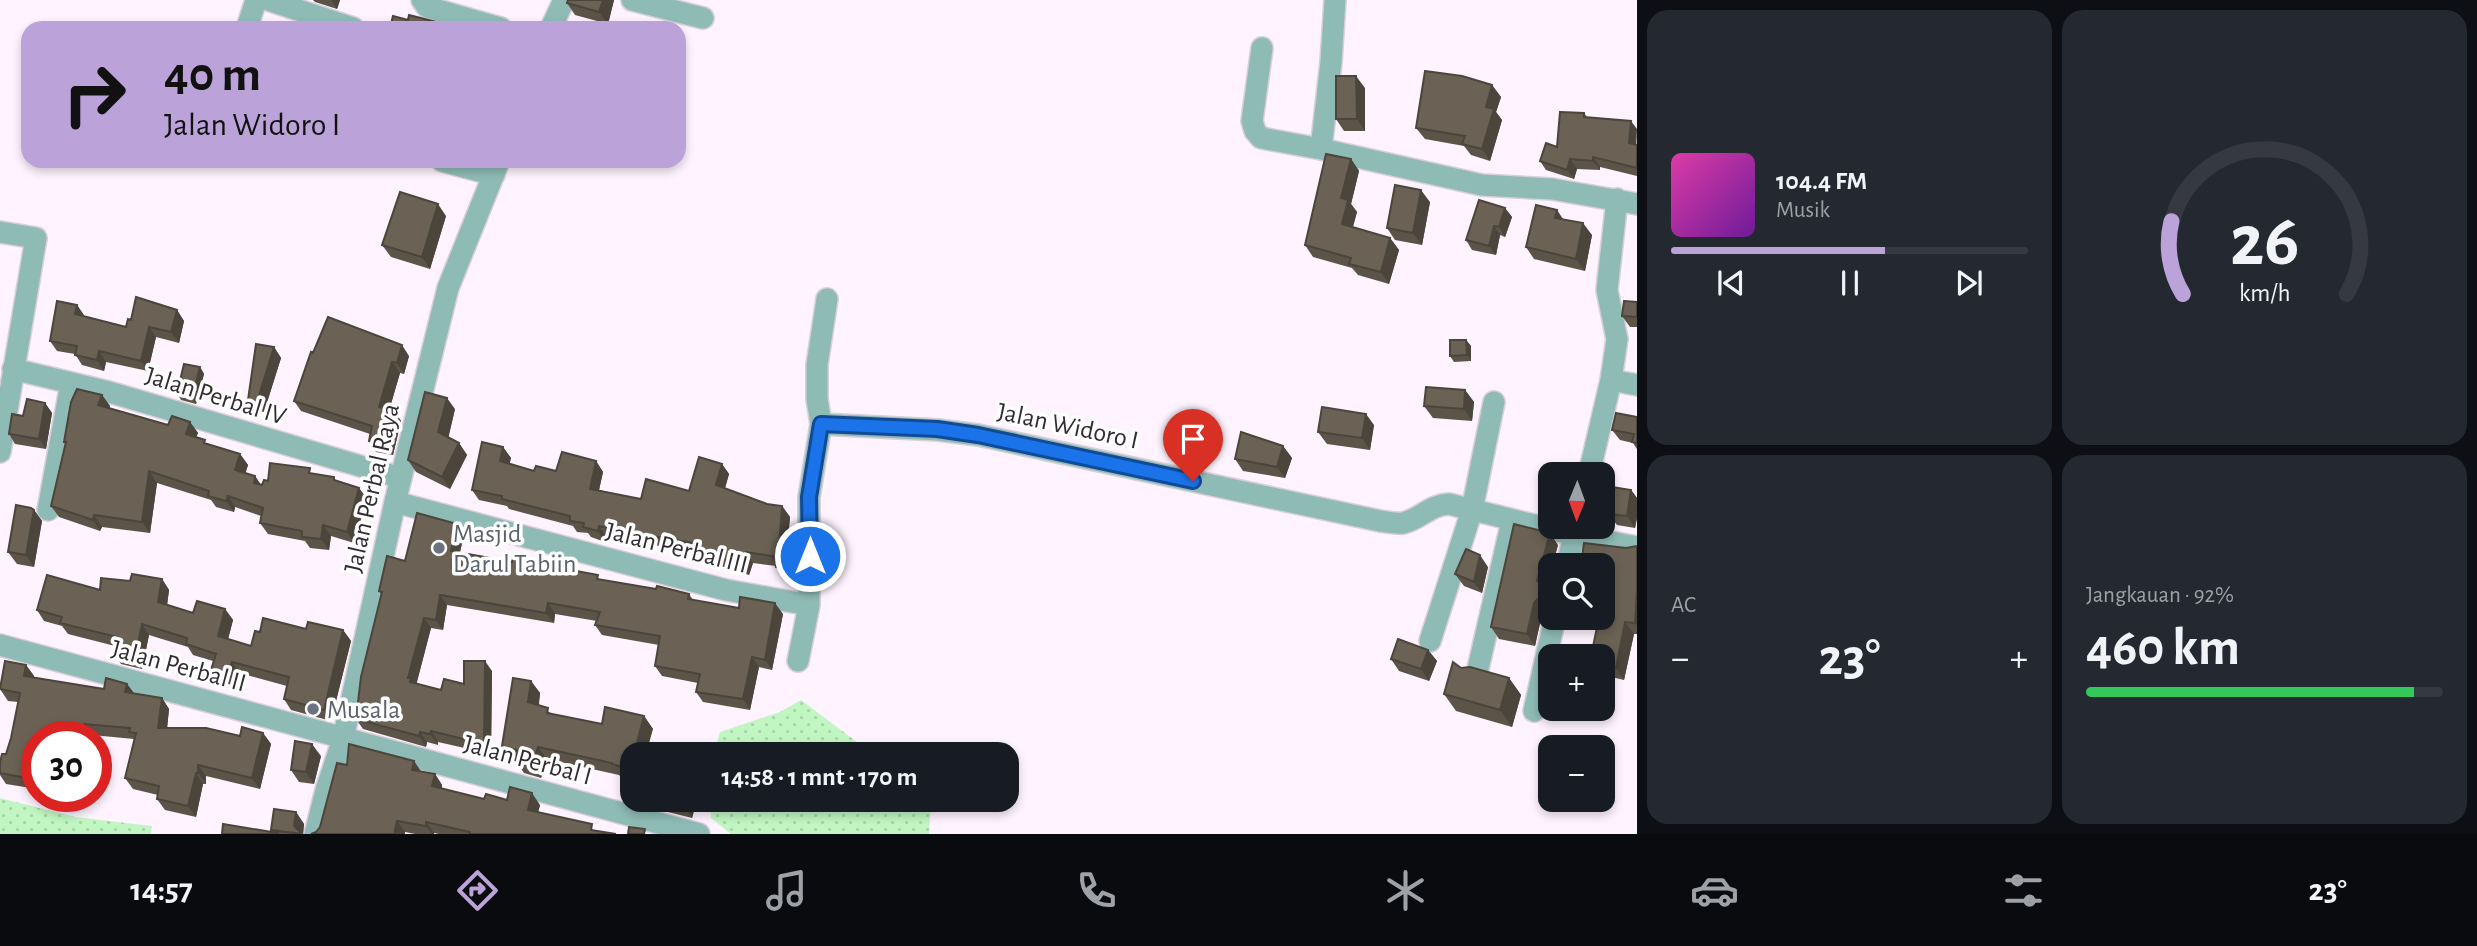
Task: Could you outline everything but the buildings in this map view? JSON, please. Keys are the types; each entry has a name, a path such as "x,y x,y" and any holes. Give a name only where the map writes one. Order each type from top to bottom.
{"street":[{"path":"249,21 256,0"},
{"path":"268,0 332,21"},
{"path":"422,0 427,7 476,21"},
{"path":"554,21 564,0"},
{"path":"632,0 704,18"},
{"path":"1321,149 1335,0"},
{"path":"1262,48 1252,121 1255,131 1266,139 1482,185 1552,189 1627,202 1607,290 1617,339 1611,380 1592,462"},
{"name":"Jalan Perbal Raya","path":"315,834 343,739 395,502 448,288 496,168"},
{"path":"0,452 36,238 4,232"},
{"path":"798,661 809,605 809,497 821,424 817,399 817,365 827,299"},
{"name":"Jalan Perbal IV","path":"13,369 109,392 401,478"},
{"path":"1611,380 1637,385"},
{"path":"48,510 71,383"},
{"path":"1430,641 1472,510 1494,402"},
{"name":"Jalan Widoro I","path":"821,424 937,429 978,435 1400,524 1415,519 1435,505 1449,504 1538,525"},
{"name":"Jalan Perbal III","path":"395,502 726,590 809,605"},
{"path":"1477,673 1513,521"},
{"name":"Jalan Widoro I","path":"1606,539 1637,547"},
{"path":"1534,711 1552,630"},
{"name":"Jalan Perbal II","path":"0,645 343,739"},
{"name":"Jalan Perbal I","path":"343,739 699,834"}],"green space":[{"path":"801,700 857,742 717,742 720,732 780,712"},
{"path":"0,798 21,803 21,812 55,812 75,817 152,826 151,834 0,834"},
{"path":"711,812 930,812 929,834 731,834 711,818"}],"place":[{"name":"Masjid Darul Tabiin","path":"439,548"},
{"name":"Musala","path":"313,709"}],"route":[{"path":"810,556 809,497 821,424 937,429 978,435 1193,481"}]}
